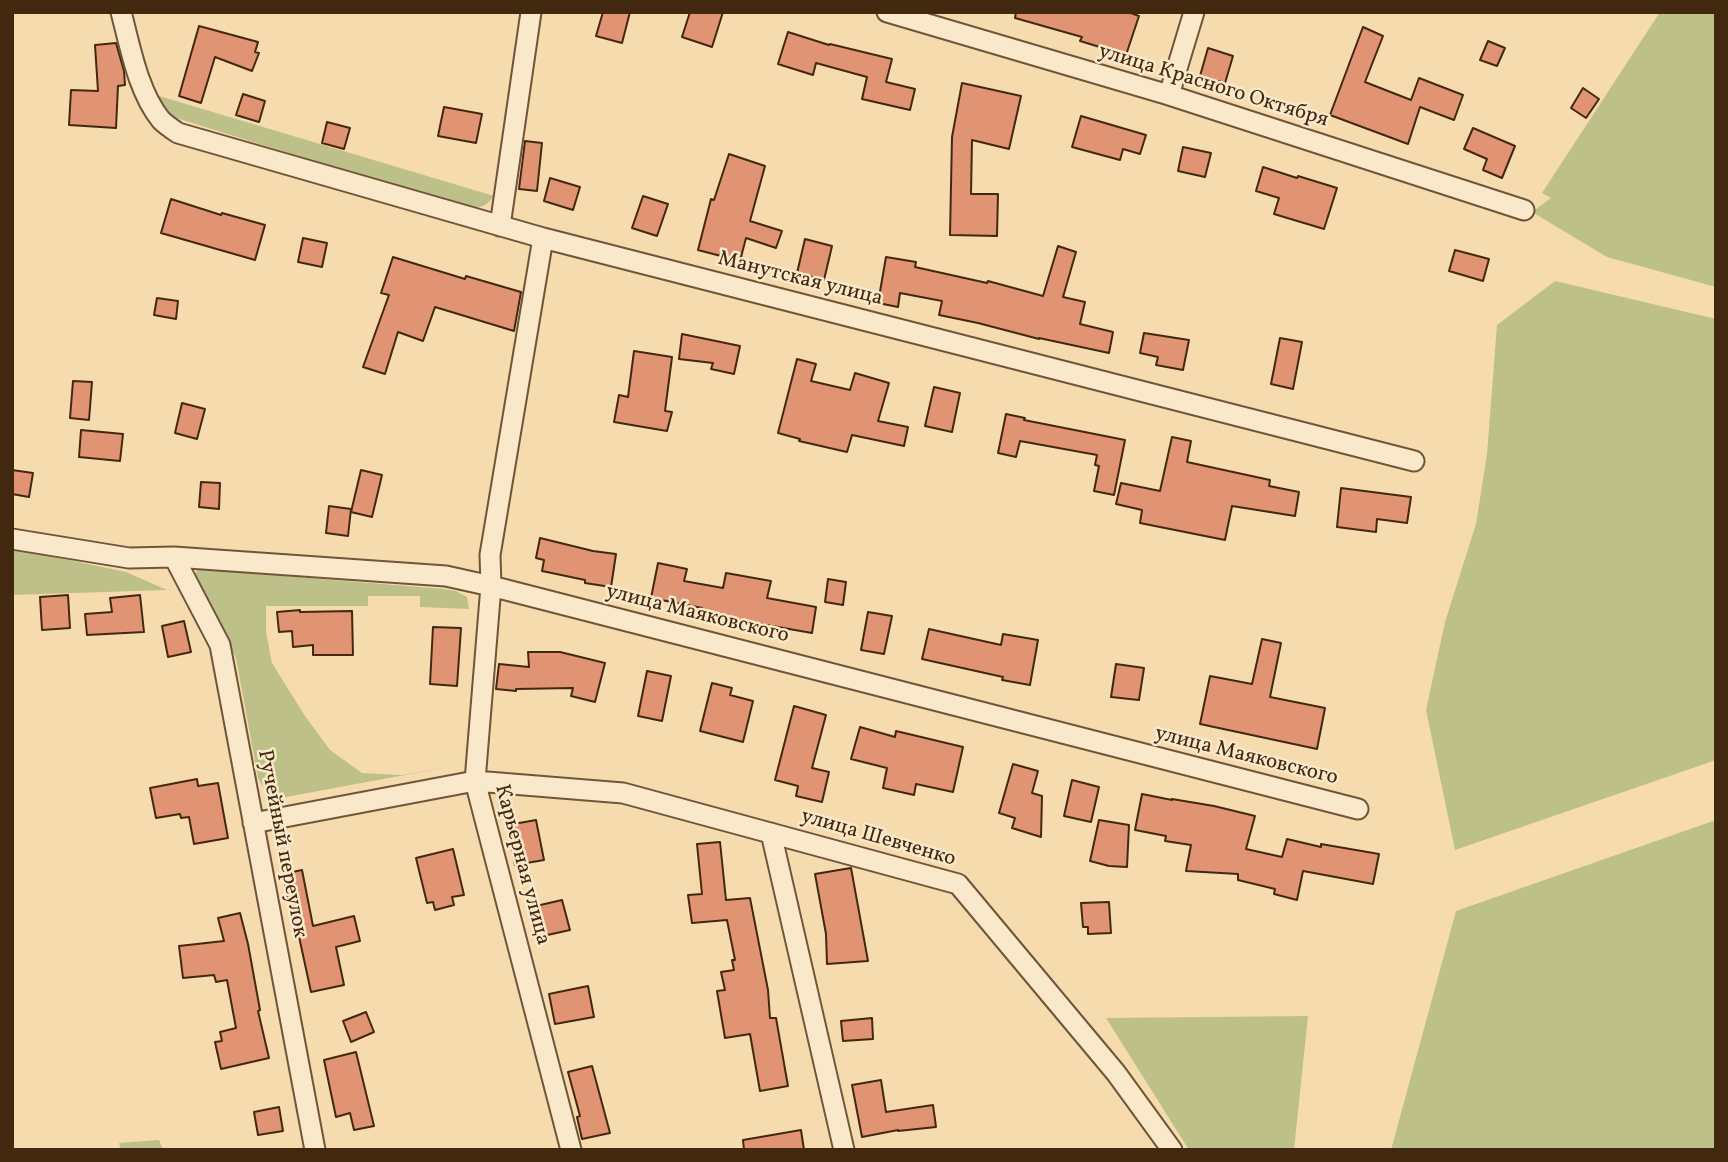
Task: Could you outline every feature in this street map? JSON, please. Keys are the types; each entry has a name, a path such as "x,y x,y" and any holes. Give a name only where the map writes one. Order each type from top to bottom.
{"street":[{"name":"Манутская улица","path":"121,12 141,81 151,104 162,121 178,134 543,238 1414,461"},
{"path":"500,226 530,12"},
{"name":"улица Красного Октября","path":"887,12 1169,95 1524,209"},
{"path":"1169,95 1194,12"},
{"name":"Карьерная улица","path":"543,238 489,555 491,586 475,781 571,1150"},
{"name":"улица Маяковского","path":"12,539 128,558 174,557 446,576 1358,809"},
{"name":"Ручейный переулок","path":"174,557 220,645 315,1150"},
{"path":"253,823 475,781 623,793 771,833"},
{"name":"улица Шевченко","path":"844,1150 771,833 958,884 1116,1073 1172,1150"}],"green space":[{"path":"1660,12 1716,12 1716,287 1607,257 1532,212 1551,198 1542,193"},
{"path":"156,95 494,196 482,206 465,208 167,115"},
{"path":"1555,281 1716,319 1716,760 1455,850 1426,710 1445,622 1476,524 1487,454 1497,325"},
{"path":"12,548 126,572 167,590 12,595"},
{"path":"198,569 444,589 467,597 469,609 420,607 420,596 368,596 368,606 266,606 266,632 272,663 330,750 362,773 402,775 459,765 286,797 269,792 258,778 236,658 194,576"},
{"path":"1716,820 1716,1150 1391,1150 1456,911"},
{"path":"1308,1016 1294,1150 1189,1150 1106,1018"},
{"path":"159,1140 163,1150 121,1150 119,1143"}],"building":[{"path":"603,12 630,12 622,43 596,36"},
{"path":"690,12 723,12 712,47 682,37"},
{"path":"1016,12 1128,12 1139,16 1126,55 1080,41 1082,37 1015,18"},
{"path":"199,26 258,42 255,52 259,53 252,71 215,57 201,103 179,96"},
{"path":"1363,27 1383,36 1365,82 1411,100 1419,78 1463,95 1454,120 1420,107 1408,144 1330,115"},
{"path":"788,32 829,45 892,59 886,82 915,89 910,110 862,99 867,77 816,63 813,75 778,64"},
{"path":"1488,41 1505,48 1497,66 1480,60"},
{"path":"116,43 125,85 118,86 116,128 69,125 71,90 98,91 95,45"},
{"path":"1208,48 1233,56 1225,83 1200,76"},
{"path":"962,83 1021,96 1009,149 972,140 971,194 998,194 997,236 950,235 952,137"},
{"path":"1583,88 1599,99 1586,118 1571,108"},
{"path":"243,94 265,101 259,122 236,115"},
{"path":"444,107 482,114 476,143 438,136"},
{"path":"1081,116 1146,135 1140,154 1123,149 1120,160 1072,147"},
{"path":"327,122 350,128 344,149 322,143"},
{"path":"1473,128 1515,146 1502,178 1483,170 1487,159 1464,149"},
{"path":"525,141 542,143 537,191 519,189"},
{"path":"1183,147 1211,153 1205,177 1178,171"},
{"path":"729,154 765,166 750,221 782,231 776,248 746,238 740,261 698,250 711,199 714,200"},
{"path":"1263,167 1337,188 1324,229 1274,214 1279,198 1256,191"},
{"path":"550,178 580,187 573,210 544,201"},
{"path":"643,196 668,204 657,236 632,228"},
{"path":"171,199 265,225 255,260 161,233"},
{"path":"303,238 327,243 322,267 298,262"},
{"path":"805,239 832,246 824,280 797,273"},
{"path":"1058,246 1076,252 1063,297 1085,302 1080,324 1113,332 1109,353 939,315 942,301 900,293 898,307 878,303 886,257 916,262 915,267 987,283 988,281 1043,296"},
{"path":"1455,250 1489,259 1483,281 1449,271"},
{"path":"393,257 465,279 466,276 521,292 514,331 435,307 423,341 398,332 385,374 363,367 389,295 381,293"},
{"path":"157,298 178,301 176,319 154,315"},
{"path":"1144,333 1189,340 1183,370 1156,365 1158,357 1140,353"},
{"path":"682,334 740,346 734,374 711,369 713,363 679,359"},
{"path":"1280,338 1302,342 1293,389 1271,384"},
{"path":"634,351 672,357 665,411 672,412 667,431 614,422 619,395 628,397"},
{"path":"797,359 816,364 811,381 850,390 855,373 889,383 878,421 908,427 904,446 852,435 847,452 799,441 800,439 778,433"},
{"path":"73,381 92,382 89,420 70,418"},
{"path":"934,387 960,393 952,432 925,426"},
{"path":"182,403 205,409 197,439 175,433"},
{"path":"1006,414 1125,440 1114,495 1094,491 1099,466 1095,465 1097,455 1020,441 1016,457 998,453"},
{"path":"81,430 123,434 120,461 79,457"},
{"path":"1172,437 1191,441 1187,462 1270,480 1269,486 1299,492 1295,516 1232,506 1225,540 1140,523 1142,510 1116,504 1121,483 1160,491"},
{"path":"12,470 33,473 29,497 12,494"},
{"path":"361,470 382,475 372,517 351,512"},
{"path":"201,482 220,483 219,509 199,507"},
{"path":"1341,488 1411,497 1407,523 1377,519 1376,532 1337,527"},
{"path":"329,506 351,509 348,536 326,533"},
{"path":"540,538 616,554 611,587 542,571 544,560 536,558"},
{"path":"658,563 687,569 684,581 723,588 726,573 771,581 767,598 816,607 812,633 732,619 701,612 702,608 651,598"},
{"path":"828,579 846,582 843,605 825,602"},
{"path":"68,595 70,628 42,630 40,597"},
{"path":"140,595 144,632 87,635 85,614 112,612 110,598"},
{"path":"352,611 353,655 313,655 313,645 293,647 292,631 279,632 277,612"},
{"path":"868,612 892,616 884,654 861,650"},
{"path":"184,621 191,652 168,657 162,626"},
{"path":"433,627 461,628 457,686 430,684"},
{"path":"929,629 1001,645 1003,634 1038,640 1030,685 922,659"},
{"path":"1262,639 1281,643 1270,697 1325,708 1317,749 1200,724 1210,676 1252,684"},
{"path":"528,652 560,652 605,663 595,702 571,696 573,688 516,691 496,689 499,664 529,667"},
{"path":"1116,664 1144,668 1139,700 1111,697"},
{"path":"647,671 671,676 662,721 638,716"},
{"path":"712,683 732,688 730,695 753,701 743,742 700,731"},
{"path":"794,706 826,715 812,768 829,772 822,802 796,796 798,786 775,780"},
{"path":"860,727 895,737 896,731 963,747 953,792 916,784 914,795 883,788 887,768 851,759"},
{"path":"1013,764 1038,771 1032,793 1042,796 1041,837 1012,828 1015,818 999,813"},
{"path":"197,779 198,786 218,783 228,838 194,844 189,817 181,818 180,814 156,818 150,788"},
{"path":"1072,780 1099,787 1091,822 1064,816"},
{"path":"1142,794 1255,816 1246,849 1282,857 1287,839 1321,847 1321,844 1379,854 1373,884 1303,871 1297,900 1274,894 1275,889 1238,880 1238,874 1186,871 1191,845 1165,841 1166,836 1135,830"},
{"path":"536,820 544,860 515,865 508,825"},
{"path":"1099,820 1129,825 1127,867 1090,861"},
{"path":"720,842 726,900 750,898 768,990 770,1018 776,1018 788,1086 760,1091 750,1034 725,1038 717,991 725,990 721,972 734,970 732,960 735,960 727,920 692,923 688,895 702,894 697,844"},
{"path":"453,849 464,895 452,897 454,905 435,910 433,902 427,903 416,858"},
{"path":"851,868 868,961 827,964 826,934 815,874"},
{"path":"302,870 313,926 354,916 360,941 336,947 344,985 311,992 283,874"},
{"path":"562,900 570,930 543,936 536,906"},
{"path":"1109,902 1111,933 1088,934 1088,927 1083,927 1081,903"},
{"path":"240,913 269,1058 221,1069 215,1042 222,1041 220,1032 236,1028 227,980 216,982 214,975 183,978 179,946 224,941 218,918"},
{"path":"588,986 594,1017 555,1024 549,994"},
{"path":"366,1012 374,1032 351,1042 343,1021"},
{"path":"872,1018 873,1039 843,1041 841,1021"},
{"path":"356,1052 374,1126 354,1130 350,1113 336,1117 324,1060"},
{"path":"592,1066 610,1133 582,1139 577,1117 580,1116 568,1072"},
{"path":"881,1080 886,1112 933,1105 936,1127 898,1130 862,1137 852,1085"},
{"path":"279,1107 283,1131 258,1135 254,1112"},
{"path":"801,1130 804,1150 744,1150 743,1140"}]}
